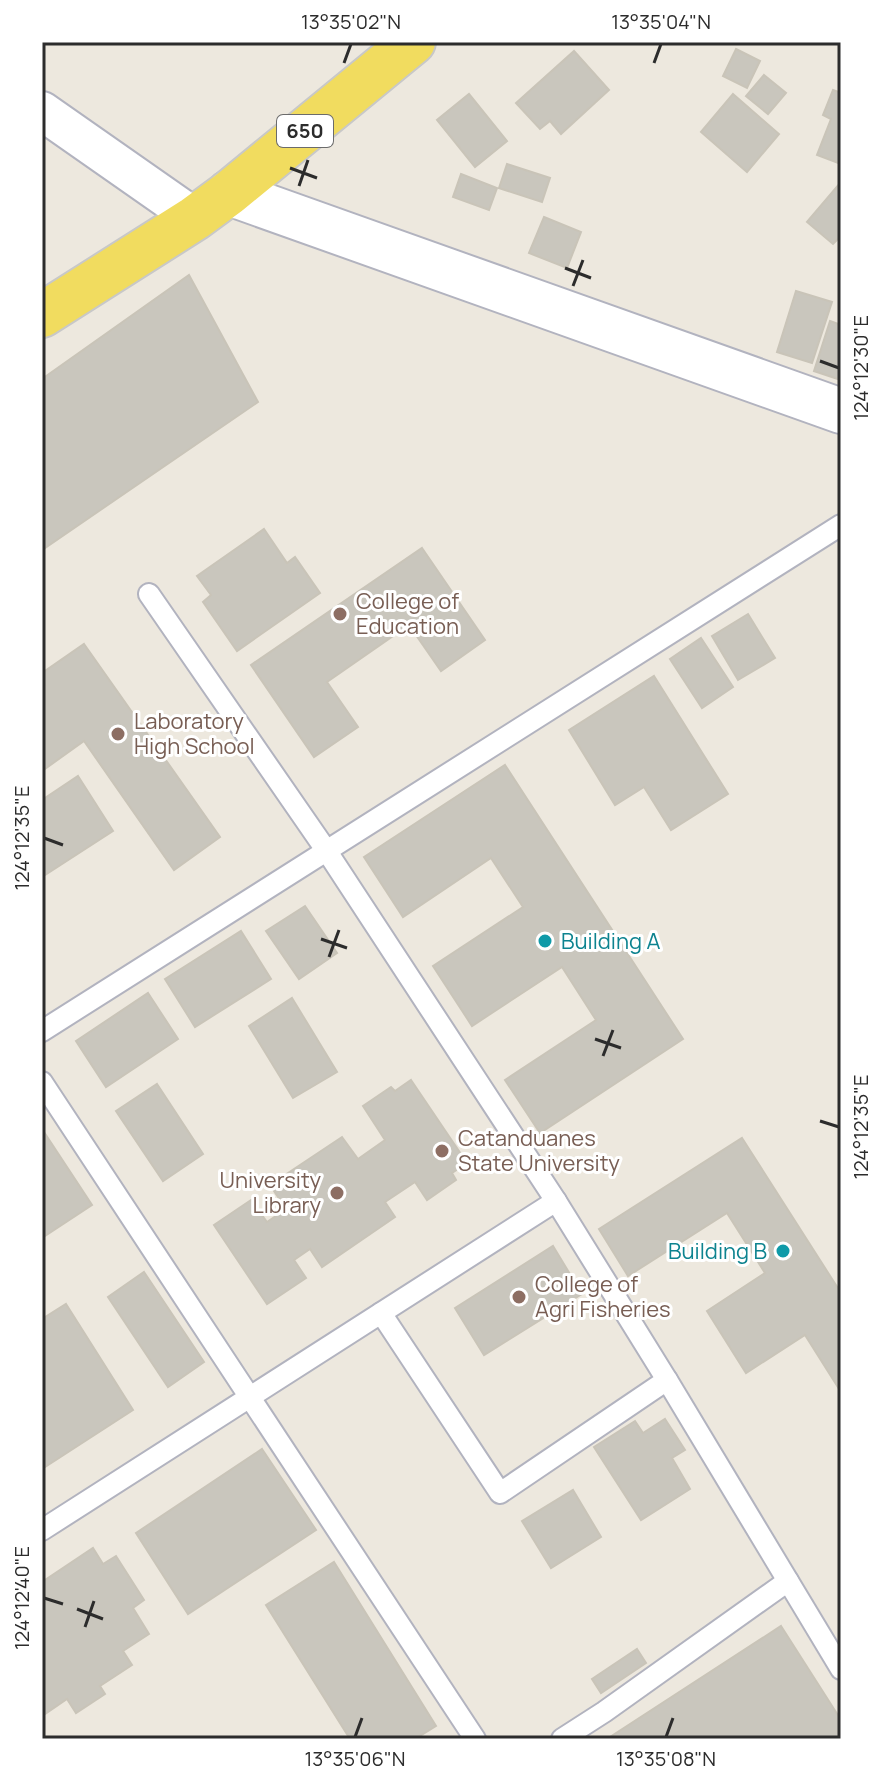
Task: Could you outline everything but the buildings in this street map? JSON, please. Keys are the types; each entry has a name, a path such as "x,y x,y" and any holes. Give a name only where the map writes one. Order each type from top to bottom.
{"main road":[{"name":"650","path":"42,315 212,205 413,42"}],"street":[{"path":"42,111 212,205 841,411"}],"lane":[{"path":"42,1031 841,525"},
{"path":"149,594 326,850 556,1201 841,1669"},
{"path":"42,1082 475,1739"},
{"path":"42,1530 556,1201"},
{"path":"381,1313 500,1493 667,1380"},
{"path":"562,1739 788,1581"}],"place":[{"name":"College of Education","path":"340,614"},
{"name":"Laboratory High School","path":"118,734"},
{"name":"Building A","path":"545,941"},
{"name":"Catanduanes State University","path":"442,1151"},
{"name":"University Library","path":"337,1193"},
{"name":"Building B","path":"783,1251"},
{"name":"College of Agri Fisheries","path":"519,1297"}]}
